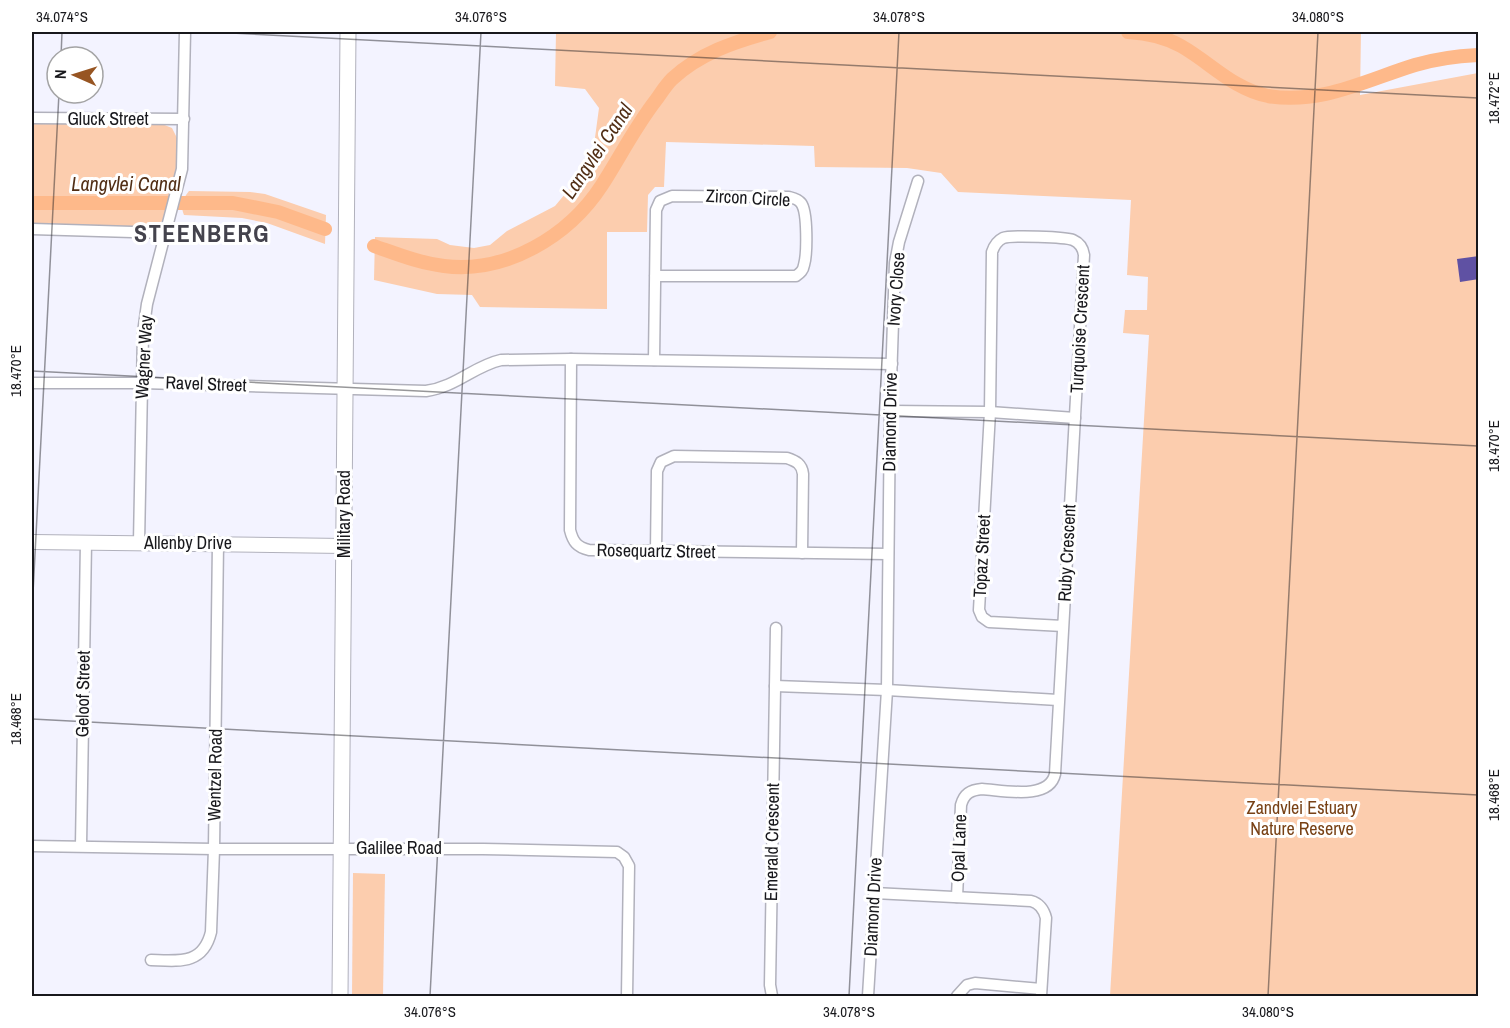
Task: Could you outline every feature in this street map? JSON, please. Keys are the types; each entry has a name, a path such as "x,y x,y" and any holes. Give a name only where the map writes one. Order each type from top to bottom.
{"main road":[{"name":"Military Road","path":"340,996 348,252 348,32"}],"street":[{"name":"Wagner Way","path":"139,543 144,320 182,169 184,32"},
{"name":"Gluck Street","path":"32,118 184,119"},
{"name":"Ivory Close","path":"892,364 896,255 918,181"},
{"name":"Zircon Circle","path":"654,360 655,276 656,210 658,204 664,198 679,196 789,197 799,200 804,208 805,263 802,271 796,276 655,276"},
{"path":"32,229 166,233"},
{"name":"Turquoise Crescent","path":"990,412 993,249 1001,240 1011,237 1068,239 1079,244 1084,255 1075,418"},
{"name":"Rosequartz Street","path":"571,359 570,530 576,544 589,550 888,554"},
{"name":"Diamond Drive","path":"345,389 426,391 449,386 491,362 501,360 892,364 887,690 868,996"},
{"name":"Ravel Street","path":"32,384 142,383 345,389"},
{"path":"890,411 990,412 1075,418"},
{"name":"Topaz Street","path":"990,412 980,613 989,622 1063,627"},
{"name":"Ruby Crescent","path":"1058,700 1075,418"},
{"path":"656,552 657,471 661,462 674,456 787,458 798,463 802,467 803,474 802,553"},
{"name":"Allenby Drive","path":"32,542 344,546"},
{"name":"Geloof Street","path":"81,846 86,542"},
{"name":"Wentzel Road","path":"152,960 189,960 204,950 211,932 218,543"},
{"name":"Emerald Crescent","path":"772,996 770,984 776,628"},
{"path":"775,686 1058,700"},
{"name":"Opal Lane","path":"957,897 963,798 974,789 1033,792 1048,786 1055,774 1058,700"},
{"name":"Galilee Road","path":"32,846 608,850 617,852 624,857 628,866 627,996"},
{"path":"874,893 1031,901 1038,904 1046,918 1041,993 975,983 967,985 957,996"}],"green space":[{"name":"Zandvlei Estuary Nature Reserve","path":"556,32 1361,32 1360,95 1478,73 1478,996 1110,996 1149,335 1123,333 1125,310 1147,310 1148,277 1127,275 1131,200 958,192 941,173 907,168 815,167 814,146 666,142 664,187 655,187 648,195 647,232 607,232 607,309 480,307 472,295 437,294 374,280 375,237 437,239 450,245 474,248 490,245 507,231 555,206 580,176 594,145 599,108 585,89 555,86"},
{"path":"32,123 162,124 172,128 178,140 178,166 164,219 156,227 32,226"},
{"path":"189,191 265,194 326,215 325,244 267,223 242,218 184,215 183,202"},
{"path":"353,873 385,874 383,996 352,996"}],"building":[{"path":"1479,256 1479,279 1460,282 1457,259"}],"waterway":[{"name":"Langvlei Canal","path":"374,246 426,263 467,267 490,264 534,248 554,235 588,203 602,185 641,121 672,79 706,55 731,44 770,32"},
{"name":"Langvlei Canal","path":"1128,32 1148,34 1181,46 1233,82 1255,93 1288,98 1343,90 1430,61 1478,55"},
{"name":"Langvlei Canal","path":"32,203 233,203 278,212 325,229"}],"district":[{"name":"STEENBERG","path":"202,234"}]}
